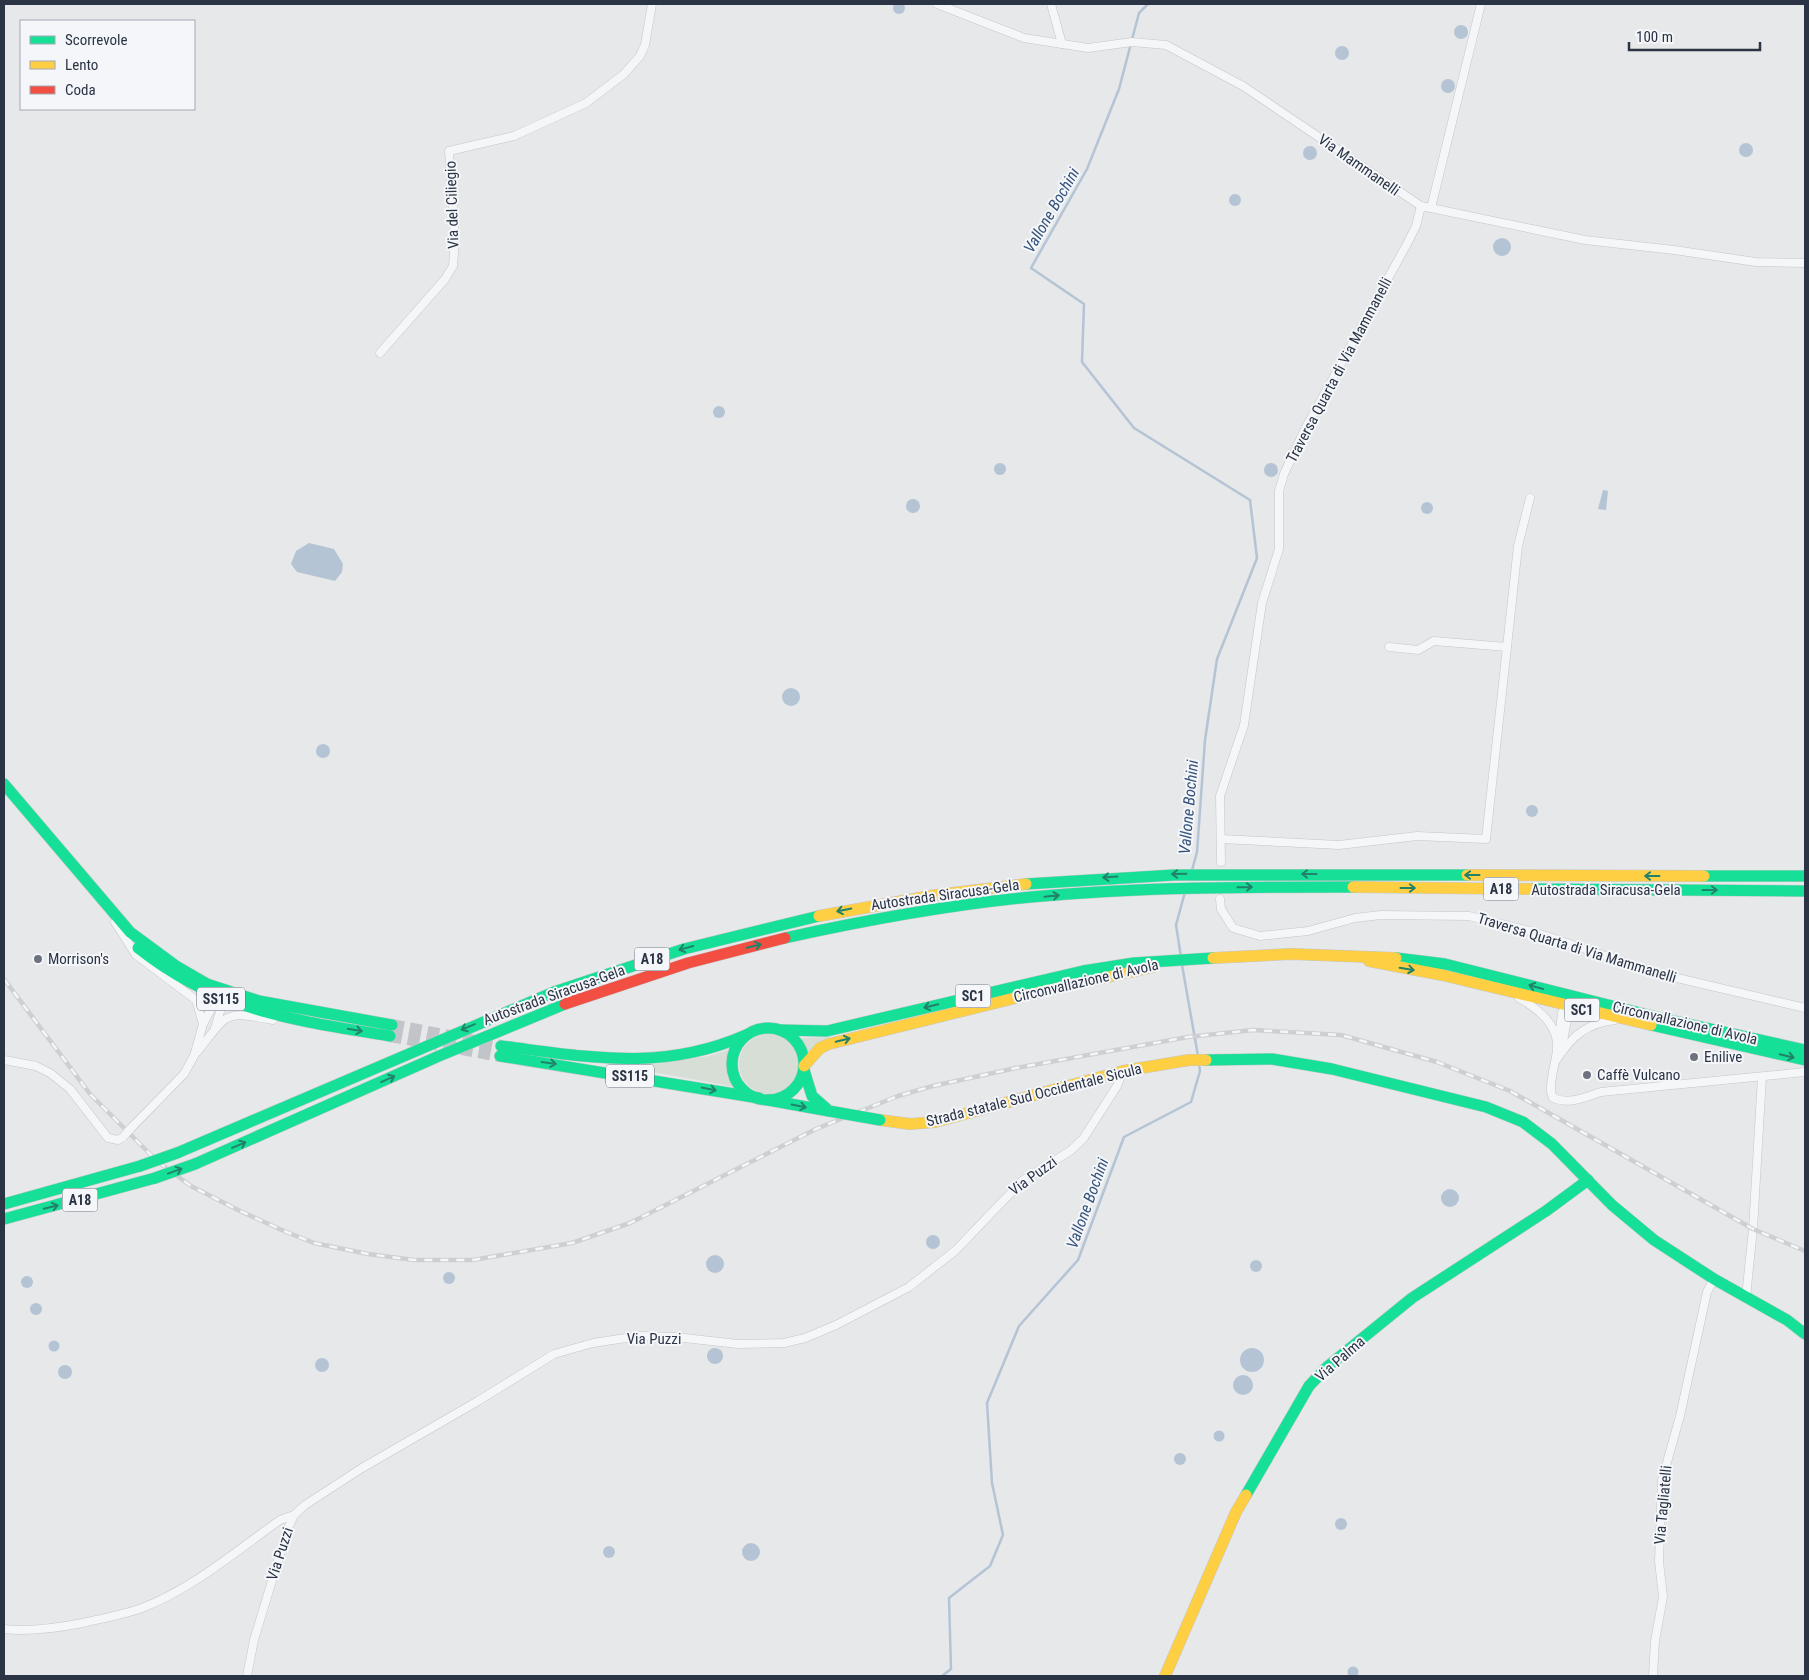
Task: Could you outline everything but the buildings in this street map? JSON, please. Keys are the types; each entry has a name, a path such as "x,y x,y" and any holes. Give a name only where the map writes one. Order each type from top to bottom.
{"main road":[{"name":"SS115","path":"4,784 130,932 165,960 207,984 235,994 391,1030 327,1025 249,1008 220,999 200,990 156,966 135,946 115,922 93,889"},
{"name":"Autostrada Siracusa-Gela","path":"4,1204 140,1166 231,1132 490,1018 554,992 681,950 847,909 974,889 1158,874 1805,876"},
{"name":"Autostrada Siracusa-Gela","path":"4,1219 155,1178 194,1164 484,1037 588,997 685,964 840,926 977,904 1078,893 1159,889 1257,886 1805,891"},
{"name":"Circonvallazione di Avola","path":"780,1030 827,1030 1083,971 1134,963 1291,954 1360,958 1390,957 1445,964 1560,994 1804,1049"},
{"name":"Circonvallazione di Avola","path":"1360,958 1387,966 1442,975 1623,1020 1805,1060"},
{"name":"Circonvallazione di Avola","path":"804,1068 820,1048 829,1044 1027,994 1135,972 1168,962"},
{"path":"804,1068 800,1081 792,1091 781,1098 764,1099 744,1090 734,1075 733,1058 740,1042 746,1035 762,1028 780,1030 795,1040 800,1048 812,1096 829,1112"},
{"name":"SS115","path":"746,1035 731,1044 700,1052 641,1059 501,1051 764,1099"},
{"name":"Strada statale Sud Occidentale Sicula","path":"764,1099 880,1120 910,1124 936,1122 1123,1071 1189,1060 1272,1059 1332,1069 1486,1107 1516,1118 1552,1144 1588,1180"},
{"path":"1588,1180 1612,1205 1654,1240 1714,1279 1787,1320 1805,1334"},
{"name":"Via Palma","path":"1165,1676 1236,1512 1309,1386 1327,1367 1412,1298 1546,1211 1588,1180"}],"street":[{"name":"Via del Ciliegio","path":"380,353 445,279 453,266 455,239 450,151 514,136 586,103 624,74 640,56 652,4"},
{"name":"Via Mammanelli","path":"937,4 1024,38 1088,48 1132,42 1166,45 1244,86 1420,206 1585,240 1756,262 1805,263"},
{"path":"1051,4 1062,44"},
{"path":"1431,208 1481,4"},
{"name":"Traversa Quarta di Via Mammanelli","path":"1221,862 1220,796 1244,725 1262,603 1279,549 1279,492 1284,474 1305,429 1407,244 1416,226 1420,206"},
{"path":"1221,839 1340,845 1417,836 1486,839 1518,546 1530,498"},
{"path":"1389,647 1418,650 1434,641 1507,647"},
{"name":"Traversa Quarta di Via Mammanelli","path":"1220,899 1221,909 1233,928 1260,936 1308,931 1355,918 1381,915 1470,916 1534,932 1660,974 1805,1008"},
{"path":"115,922 136,955 196,1000 203,1024"},
{"path":"165,960 181,975 218,993 222,1006 215,1028"},
{"path":"1508,992 1534,1007 1544,1016 1556,1038 1558,1054"},
{"path":"1560,994 1566,1006"},
{"path":"194,1056 203,1024 215,1002 220,999 228,998 281,1011 307,1011"},
{"path":"1577,998 1566,1006 1562,1013 1558,1054 1551,1092 1553,1098 1561,1102 1573,1101 1601,1092 1805,1072"},
{"path":"4,1060 36,1066 50,1073 75,1095 108,1138 118,1140 180,1080 194,1056 215,1028 232,1015 239,1014 296,1025 327,1025"},
{"path":"1558,1054 1574,1036 1588,1026 1623,1020"},
{"name":"Via Puzzi","path":"247,1676 265,1601 294,1514 305,1505 362,1468 478,1402 554,1354 585,1345 640,1336 674,1337 738,1344 784,1343 805,1338 836,1325 909,1287 956,1250 1022,1180 1070,1151 1083,1140 1117,1086 1123,1071"},
{"path":"1746,1297 1753,1229 1762,1077"},
{"name":"Via Tagliatelli","path":"1653,1676 1655,1641 1663,1597 1659,1561 1662,1480 1682,1407 1708,1292 1714,1279"},
{"path":"4,1629 40,1630 72,1625 141,1608 191,1582 280,1520 294,1514"}],"shaded area":[{"path":"769,1034 786,1039 794,1047 799,1064 794,1081 786,1089 769,1094 752,1089 744,1081 739,1064 744,1047 752,1039"},
{"path":"833,1037 808,1052 802,1038"},
{"path":"729,1050 728,1069 735,1087 642,1070 644,1066 709,1056"}],"water":[{"path":"899,2 905,8 899,14 893,8"},
{"path":"1461,25 1466,27 1468,32 1466,37 1461,39 1456,37 1454,32 1456,27"},
{"path":"1339,46 1345,46 1349,53 1345,60 1339,60 1335,56 1335,50"},
{"path":"1445,79 1451,79 1455,86 1451,93 1445,93 1441,89 1441,83"},
{"path":"1746,143 1751,145 1753,150 1751,155 1746,157 1741,155 1739,150 1741,145"},
{"path":"1310,146 1315,148 1317,153 1315,158 1310,160 1305,158 1303,153 1305,148"},
{"path":"1235,194 1241,200 1235,206 1229,200"},
{"path":"1502,238 1510,243 1511,247 1506,255 1502,256 1494,251 1493,247 1498,239"},
{"path":"719,406 725,412 719,418 713,412"},
{"path":"1000,463 1006,469 1000,475 994,469"},
{"path":"1268,463 1274,463 1278,470 1274,477 1268,477 1264,473 1264,467"},
{"path":"1603,490 1608,491 1606,510 1598,509"},
{"path":"913,499 918,501 920,506 918,511 913,513 908,511 906,506 908,501"},
{"path":"1427,502 1433,508 1427,514 1421,508"},
{"path":"309,543 334,549 343,564 342,572 335,581 297,572 291,564 296,551"},
{"path":"787,688 795,688 800,693 798,704 787,706 782,701 782,693"},
{"path":"323,744 328,746 330,751 328,756 323,758 318,756 316,751 318,746"},
{"path":"1530,805 1534,805 1538,811 1534,817 1530,817 1526,813 1526,809"},
{"path":"1446,1189 1454,1189 1459,1194 1457,1205 1446,1207 1441,1202 1441,1194"},
{"path":"933,1235 938,1237 940,1242 938,1247 933,1249 928,1247 926,1242 928,1237"},
{"path":"715,1255 721,1258 724,1264 721,1270 715,1273 709,1270 706,1264 709,1258"},
{"path":"1254,1260 1258,1260 1262,1266 1258,1272 1254,1272 1250,1268 1250,1264"},
{"path":"449,1272 455,1278 449,1284 443,1278"},
{"path":"25,1276 29,1276 33,1282 29,1288 25,1288 21,1284 21,1280"},
{"path":"34,1303 38,1303 42,1309 38,1315 34,1315 30,1311 30,1307"},
{"path":"54,1340 60,1346 54,1352 48,1346"},
{"path":"712,1348 718,1348 723,1353 721,1362 712,1364 707,1359 707,1353"},
{"path":"1252,1348 1260,1352 1264,1360 1260,1368 1252,1372 1244,1368 1240,1360 1244,1352"},
{"path":"322,1358 327,1360 329,1365 327,1370 322,1372 317,1370 315,1365 317,1360"},
{"path":"62,1365 68,1365 72,1372 68,1379 62,1379 58,1375 58,1369"},
{"path":"1243,1375 1250,1378 1253,1385 1250,1392 1243,1395 1236,1392 1233,1385 1236,1378"},
{"path":"1217,1431 1221,1431 1224,1436 1223,1440 1217,1441 1214,1438 1214,1434"},
{"path":"1182,1453 1185,1454 1185,1464 1178,1465 1175,1464 1174,1457 1175,1454"},
{"path":"1339,1518 1343,1518 1347,1524 1343,1530 1339,1530 1335,1526 1335,1522"},
{"path":"751,1543 757,1546 760,1552 757,1558 751,1561 745,1558 742,1552 745,1546"},
{"path":"607,1546 611,1546 615,1552 611,1558 607,1558 603,1554 603,1550"},
{"path":"1353,1666 1359,1672 1353,1678 1347,1672"}],"waterway":[{"name":"Vallone Bochini","path":"1148,4 1139,13 1119,89 1087,169 1031,268 1084,304 1082,362 1134,428 1250,500 1257,558 1217,659 1205,740 1197,852 1192,870"},
{"name":"Vallone Bochini","path":"1181,957 1176,925 1185,892"},
{"name":"Vallone Bochini","path":"1182,965 1198,1056"},
{"name":"Vallone Bochini","path":"942,1676 951,1669 949,1598 990,1566 1003,1535 992,1483 987,1403 1019,1326 1078,1260 1124,1137 1191,1102 1200,1071 1199,1064"}],"tunnel":[{"path":"392,1025 501,1046"},
{"path":"390,1036 500,1056"}],"railway":[{"path":"4,979 90,1094 158,1162 191,1186 284,1231 314,1243 368,1254 414,1260 473,1260 572,1243 630,1223 816,1129 898,1096 933,1086 1016,1068 1188,1037 1253,1030 1341,1035 1437,1062 1510,1091 1753,1229 1805,1251"}],"traffic: fast":[{"path":"4,784 130,932 176,966 207,984 259,1001 392,1025"},
{"path":"1026,884 1174,875 1467,875"},
{"path":"1704,876 1805,876"},
{"path":"785,938 907,914 1031,897 1151,889 1353,887"},
{"path":"1532,889 1805,891"},
{"path":"177,1153 554,992 684,949 819,916"},
{"path":"138,948 197,986 258,1010 289,1018 390,1036"},
{"path":"780,1030 827,1031 1083,971 1134,963 1213,958"},
{"path":"1396,958 1445,964 1656,1017 1805,1050"},
{"path":"195,1164 439,1056 565,1004"},
{"path":"1651,1025 1805,1060"},
{"path":"768,1028 788,1034 798,1044 804,1064 798,1084 788,1094 768,1100 748,1094 738,1084 732,1064 738,1044 748,1034 768,1028"},
{"path":"501,1046 595,1057 655,1058 715,1047 746,1035"},
{"path":"500,1056 759,1098"},
{"path":"1206,1060 1272,1059 1332,1069 1486,1107 1523,1122 1552,1144 1612,1205 1654,1240 1714,1279 1787,1320 1805,1334"},
{"path":"804,1070 812,1096 828,1110"},
{"path":"768,1100 829,1111"},
{"path":"829,1111 880,1120"},
{"path":"140,1166 177,1153"},
{"path":"155,1178 195,1164"},
{"path":"4,1204 140,1166"},
{"path":"4,1219 155,1178"},
{"path":"1246,1495 1309,1386 1327,1367 1412,1298 1546,1211 1588,1180"}],"traffic: slow":[{"path":"1467,875 1704,876"},
{"path":"819,916 936,895 1026,884"},
{"path":"1353,887 1532,889"},
{"path":"1213,958 1291,954 1396,958"},
{"path":"1369,961 1442,975 1651,1025"},
{"path":"804,1066 820,1048 829,1044 1027,995 1153,967"},
{"path":"880,1120 910,1124 935,1122 1123,1071 1189,1060 1206,1060"},
{"path":"1165,1676 1236,1512 1246,1495"}],"traffic: jam":[{"path":"565,1004 688,963 785,938"}],"place":[{"name":"Morrison's","path":"38,959"},
{"name":"Enilive","path":"1694,1057"},
{"name":"Caffè Vulcano","path":"1587,1075"}]}
